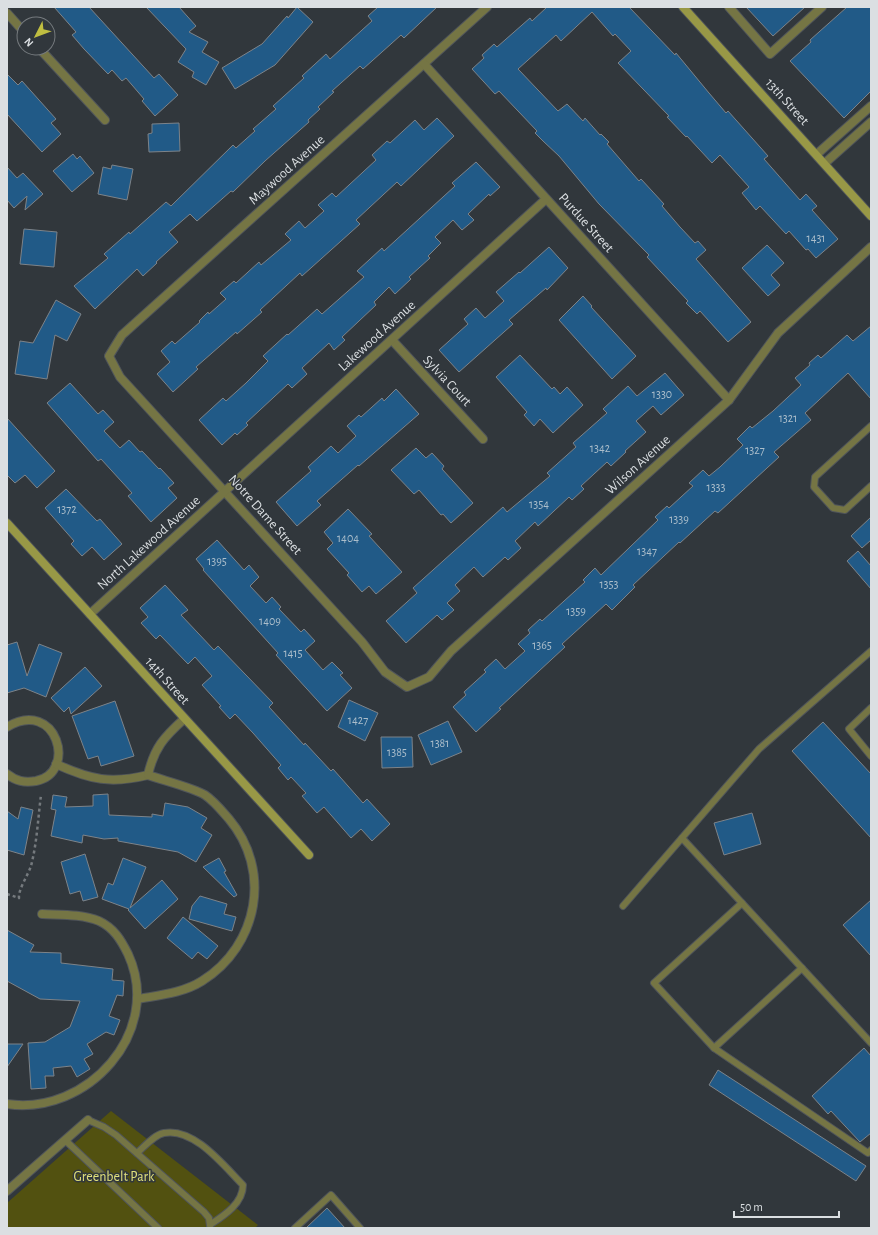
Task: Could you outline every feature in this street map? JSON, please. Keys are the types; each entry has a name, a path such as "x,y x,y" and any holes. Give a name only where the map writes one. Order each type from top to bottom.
{"street":[{"name":"Maywood Avenue","path":"110,356 122,335 487,7"},
{"name":"13th Street","path":"683,7 817,154 871,216"},
{"path":"729,7 770,54 822,7"},
{"path":"7,13 16,23"},
{"path":"46,56 105,120"},
{"name":"Purdue Street","path":"424,64 729,400"},
{"path":"817,154 871,106"},
{"path":"825,164 869,124 858,118"},
{"name":"Lakewood Avenue","path":"226,492 546,199"},
{"name":"Wilson Avenue","path":"407,687 429,677 451,652 729,400 778,333 871,247"},
{"name":"Sylvia Court","path":"392,340 483,439"},
{"name":"Notre Dame Street","path":"110,356 120,377 362,642 385,672 407,687"},
{"name":"North Lakewood Avenue","path":"90,614 226,492"},
{"name":"14th Street","path":"7,523 309,855"},
{"path":"7,727 17,721 29,719 41,722 51,730 57,740 59,752 56,764 49,774 39,780 27,783 15,780 7,774"},
{"path":"148,775 152,757 161,741 184,719"},
{"path":"56,764 76,773 100,780 125,781 148,775 205,795 223,812 239,831 249,852 254,874 254,900 250,921 228,959 217,970 201,982 180,991 138,999"},
{"path":"7,1104 23,1106 56,1100 88,1084 107,1068 122,1049 132,1028 138,999 131,961 119,936 110,928 89,918 42,914"},
{"path":"7,1191 88,1120"}],"lane":[{"path":"871,426 815,477 814,487 833,508 845,510 871,486"},
{"path":"623,906 759,749 871,651"},
{"path":"871,708 849,729 871,756"},
{"path":"682,838 871,1043"},
{"path":"742,903 654,983 714,1048 868,1153 871,1150"},
{"path":"714,1048 802,968"},
{"path":"88,1120 104,1127 137,1153 204,1212 210,1226 240,1200 243,1193 243,1185 204,1147 188,1136 177,1133 163,1133 154,1138 137,1153"},
{"path":"65,1140 158,1228"},
{"path":"295,1228 330,1195 360,1228"}],"path":[{"path":"7,894 19,898 18,893 27,877 33,856 41,795"}],"green space":[{"name":"Greenbelt Park","path":"111,1111 258,1225 255,1228 7,1228 7,1203"}],"building":[{"path":"54,7 89,7 154,78 159,74 178,95 155,116 142,101 144,99 126,78 122,81 112,70 108,74 84,49 72,35 76,32"},
{"path":"146,7 179,7 196,26 189,32 208,42 202,52 219,62 206,85 192,77 194,72 178,62 186,49"},
{"path":"297,7 313,22 275,65 235,89 222,68 262,44"},
{"path":"378,7 437,7 404,38 401,35 363,69 360,66 332,91 334,92 318,107 320,109 308,120 309,122 233,192 231,191 197,221 190,214 169,232 178,242 143,276 137,269 95,309 74,286 108,258 104,254 129,232 130,234 166,202 171,206 233,145 236,148 255,131 253,129 276,109 273,106 304,78 302,76 326,54 330,59 372,21 368,16"},
{"path":"547,7 629,7 675,55 676,53 726,113 728,111 768,156 764,159 800,200 806,194 817,206 812,210 838,239 816,258 808,249 806,250 789,231 786,234 760,206 756,210 742,193 749,187 720,155 712,163 667,117 669,116 618,63 631,51 615,34 613,36 592,12 561,41 556,35 518,69 558,111 567,104 583,121 585,118 600,135 601,134 609,142 607,144 639,181 641,179 664,204 662,206 680,227 695,243 698,241 706,250 696,259 751,322 728,342 700,311 697,314 686,303 688,301 647,257 649,255 599,204 559,156 535,133 537,131 499,91 495,94 472,69 484,58 482,55 494,44 497,47 530,18 532,21"},
{"path":"746,7 805,7 773,36"},
{"path":"847,7 871,7 871,91 844,118 790,61 811,42 810,40"},
{"path":"7,74 18,85 22,81 56,119 51,123 61,134 42,152 7,114"},
{"path":"437,118 454,136 401,186 397,182 356,220 360,224 302,276 300,273 260,310 262,312 237,334 236,332 196,367 198,369 173,392 157,374 170,362 161,351 172,341 175,344 200,322 199,321 208,312 209,314 226,299 220,293 234,281 236,283 259,262 261,265 291,240 285,234 299,221 305,228 324,211 318,205 332,193 336,197 376,160 372,155 387,141 390,143 415,120 424,130"},
{"path":"179,123 180,151 149,152 148,134 152,133 152,124"},
{"path":"73,154 77,159 80,156 94,173 72,192 53,171"},
{"path":"476,162 500,187 490,196 489,194 468,214 474,220 462,230 453,220 435,237 441,243 428,256 430,258 409,277 411,279 395,294 389,287 374,302 376,305 342,337 345,340 334,350 329,343 302,368 307,374 292,388 288,384 246,423 248,425 237,435 235,433 222,445 199,420 223,398 226,401 246,383 268,361 263,356 287,334 288,335 317,309 322,314 364,277 357,271 382,248 384,251 455,186 452,183"},
{"path":"112,165 133,169 127,200 98,194 103,167 111,169"},
{"path":"7,167 17,178 23,173 43,194 25,210 27,196 14,208 7,200"},
{"path":"24,229 57,232 54,267 20,264"},
{"path":"767,245 784,263 771,275 780,285 768,296 742,268"},
{"path":"549,247 568,268 547,290 546,288 509,320 513,324 459,372 439,350 468,324 464,319 476,308 485,318 504,301 496,292"},
{"path":"583,296 592,306 591,307 636,356 612,379 559,320"},
{"path":"56,300 81,314 67,341 55,335 47,379 15,374 20,341 33,343"},
{"path":"871,326 871,399 848,373 805,413 811,420 774,452 779,457 718,513 715,511 680,543 679,542 633,585 635,587 612,610 606,604 562,644 565,647 499,708 501,709 476,732 453,707 466,695 464,692 486,672 484,670 496,659 505,669 525,651 518,644 530,633 528,630 540,619 542,621 585,582 583,580 595,568 601,575 658,520 655,517 667,506 669,508 693,486 689,483 703,470 709,476 720,467 743,445 737,439 750,426 752,428 773,411 801,385 795,378 810,365 809,363 818,355 821,358 847,335 853,341"},
{"path":"520,355 552,389 554,387 560,394 567,387 583,405 553,433 540,419 534,426 524,415 527,412 496,377"},
{"path":"665,373 684,395 661,415 653,406 636,421 646,432 625,451 626,452 611,466 607,462 581,486 584,489 572,500 569,497 538,526 535,522 515,541 521,548 508,560 505,557 483,577 474,567 455,585 460,591 447,603 454,610 442,620 437,615 406,643 386,621 417,593 413,588 503,507 507,512 550,476 547,473 576,447 573,443 607,413 603,409 628,386 637,396"},
{"path":"70,383 98,414 103,410 114,422 104,431 120,448 129,440 174,483 168,488 177,498 151,522 128,496 132,493 101,459 98,461 47,403"},
{"path":"396,389 419,414 317,501 321,505 297,526 276,502 311,471 308,467 331,446 338,453 356,436 347,426 359,415 361,417 382,398 384,401"},
{"path":"7,418 55,471 37,488 25,475 15,483 7,475"},
{"path":"416,448 426,458 432,453 444,466 442,469 473,503 451,523 443,514 441,515 419,490 414,494 391,470"},
{"path":"66,489 97,521 100,519 122,544 104,560 92,547 82,556 71,544 74,541 45,508"},
{"path":"348,509 372,534 369,536 402,572 376,594 369,586 362,592 347,575 349,573 327,549 333,543 324,532"},
{"path":"871,517 871,540 862,548 851,536"},
{"path":"217,540 244,570 249,565 259,577 250,586 266,603 272,597 281,607 279,609 301,632 304,629 315,641 305,650 323,670 332,662 343,673 340,675 352,688 327,711 276,655 278,653 203,570 204,569 196,559"},
{"path":"858,551 871,566 871,589 847,561"},
{"path":"165,585 188,610 181,615 214,650 218,646 273,703 269,707 304,745 305,743 331,771 333,769 363,803 367,799 390,824 372,841 361,829 351,838 324,807 317,813 302,796 306,793 291,777 288,780 278,768 281,765 253,733 235,714 230,719 219,707 221,706 202,685 212,676 195,657 188,664 160,635 156,639 141,623 148,617 140,608"},
{"path":"17,642 27,676 39,644 62,653 46,697 24,688 7,693 7,645"},
{"path":"85,667 102,686 71,714 69,707 64,712 51,698"},
{"path":"349,700 378,713 365,741 338,727"},
{"path":"115,701 134,756 101,766 98,756 88,759 72,716"},
{"path":"448,721 462,752 431,765 418,735"},
{"path":"823,722 871,774 871,838 792,751"},
{"path":"381,737 412,737 413,767 382,768"},
{"path":"108,794 109,815 152,817 152,814 163,816 165,803 188,807 207,818 201,828 212,835 196,862 178,852 118,841 118,838 104,839 83,835 82,843 51,836 56,810 51,809 53,795 67,797 65,807 93,806 93,795"},
{"path":"21,807 33,810 24,855 7,850 7,811 18,819"},
{"path":"752,813 761,844 724,855 714,823"},
{"path":"85,854 98,897 83,901 80,891 70,894 61,862"},
{"path":"123,858 146,867 130,908 162,880 178,899 145,929 128,910 129,909 102,899 108,883 113,885"},
{"path":"219,858 226,871 224,872 237,895 234,897 203,867"},
{"path":"200,896 227,904 224,914 236,917 232,931 189,919 192,906"},
{"path":"871,900 871,956 843,925"},
{"path":"183,917 218,946 207,959 198,952 192,959 167,938"},
{"path":"7,930 34,945 30,952 61,953 61,963 113,969 112,980 124,981 123,996 117,995 109,1016 120,1020 114,1035 106,1032 87,1044 93,1054 84,1059 90,1069 77,1077 71,1066 53,1068 54,1076 45,1076 46,1088 31,1089 28,1043 45,1042 70,1027 80,1001 40,999 7,981"},
{"path":"7,1044 23,1044 7,1067"},
{"path":"864,1048 871,1056 871,1133 860,1142 831,1111 828,1114 812,1096"},
{"path":"718,1070 866,1166 856,1181 709,1085"},
{"path":"327,1208 345,1228 306,1228"}]}
